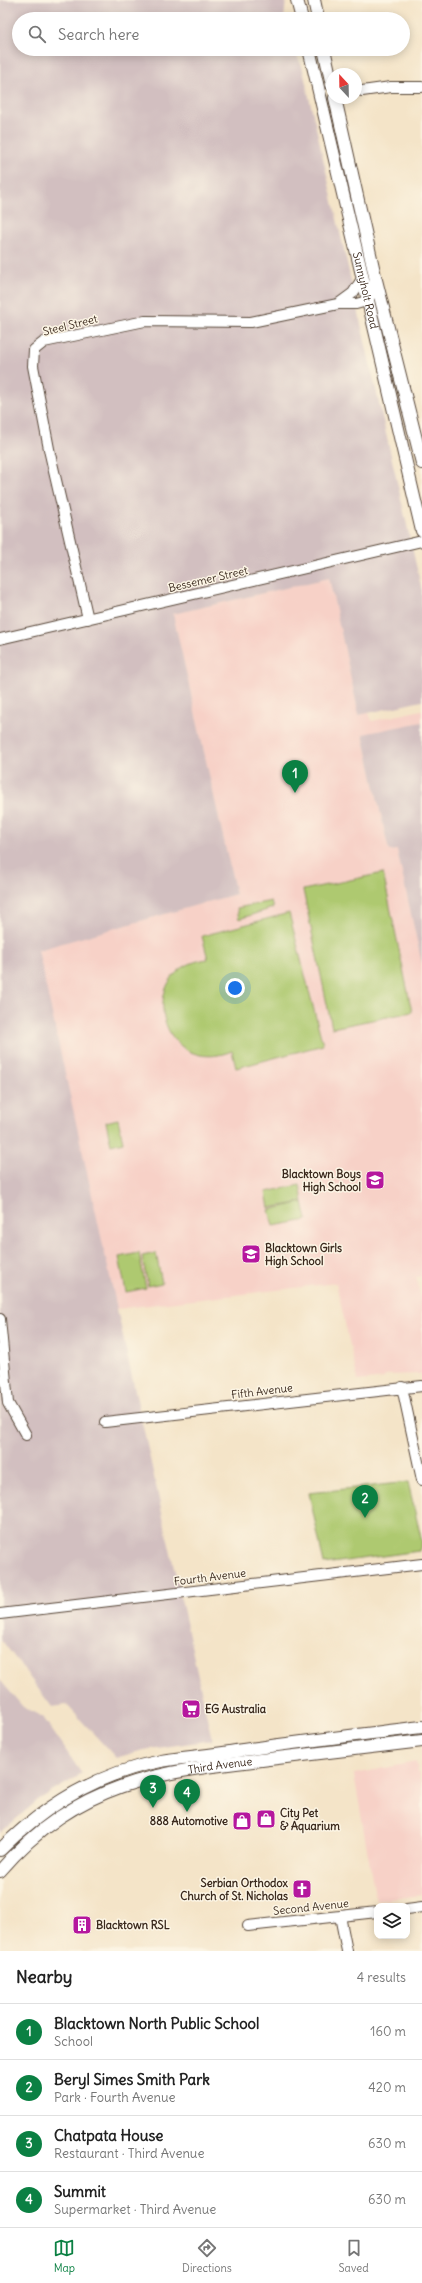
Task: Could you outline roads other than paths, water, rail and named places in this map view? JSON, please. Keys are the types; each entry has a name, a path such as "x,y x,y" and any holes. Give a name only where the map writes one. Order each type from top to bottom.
{"main road":[{"path":"297,0 300,12"},
{"path":"314,0 317,12"},
{"name":"Sunnyholt Road","path":"311,56 422,531"},
{"path":"326,56 328,68"},
{"name":"Sunnyholt Road","path":"336,104 375,276 422,463"},
{"name":"Third Avenue","path":"0,1850 36,1817 64,1799 105,1778 135,1768 176,1759 282,1744 422,1727"},
{"name":"Third Avenue","path":"0,1871 23,1847 54,1821 94,1797 144,1778 198,1767 422,1741"}],"street":[{"path":"362,91 391,87 422,87"},
{"path":"367,301 373,292 375,276"},
{"name":"Steel Street","path":"338,304 353,293 362,279"},
{"name":"Steel Street","path":"88,619 50,454 33,366 34,350 44,342 132,322 160,320 250,322 338,304 349,306 367,301"},
{"name":"Bessemer Street","path":"0,639 422,541"},
{"path":"0,1319 8,1403 26,1434"},
{"name":"Fifth Avenue","path":"106,1422 402,1387 422,1386"},
{"path":"402,1387 422,1480"},
{"name":"Fourth Avenue","path":"0,1614 422,1564"},
{"path":"410,1909 422,1907"},
{"name":"Second Avenue","path":"248,1926 374,1912"},
{"path":"340,1916 347,1951"}],"place":[{"name":"Blacktown North Public School","path":"295,793"},
{"name":"Blacktown Boys High School","path":"375,1180"},
{"name":"Blacktown Girls High School","path":"251,1254"},
{"name":"Beryl Simes Smith Park","path":"365,1518"},
{"name":"EG Australia","path":"191,1709"},
{"name":"Chatpata House","path":"153,1808"},
{"name":"Summit","path":"187,1812"},
{"name":"City Pet & Aquarium","path":"266,1819"},
{"name":"888 Automotive","path":"242,1821"},
{"name":"Serbian Orthodox Church of St. Nicholas","path":"302,1889"},
{"name":"Blacktown RSL","path":"82,1925"}]}
